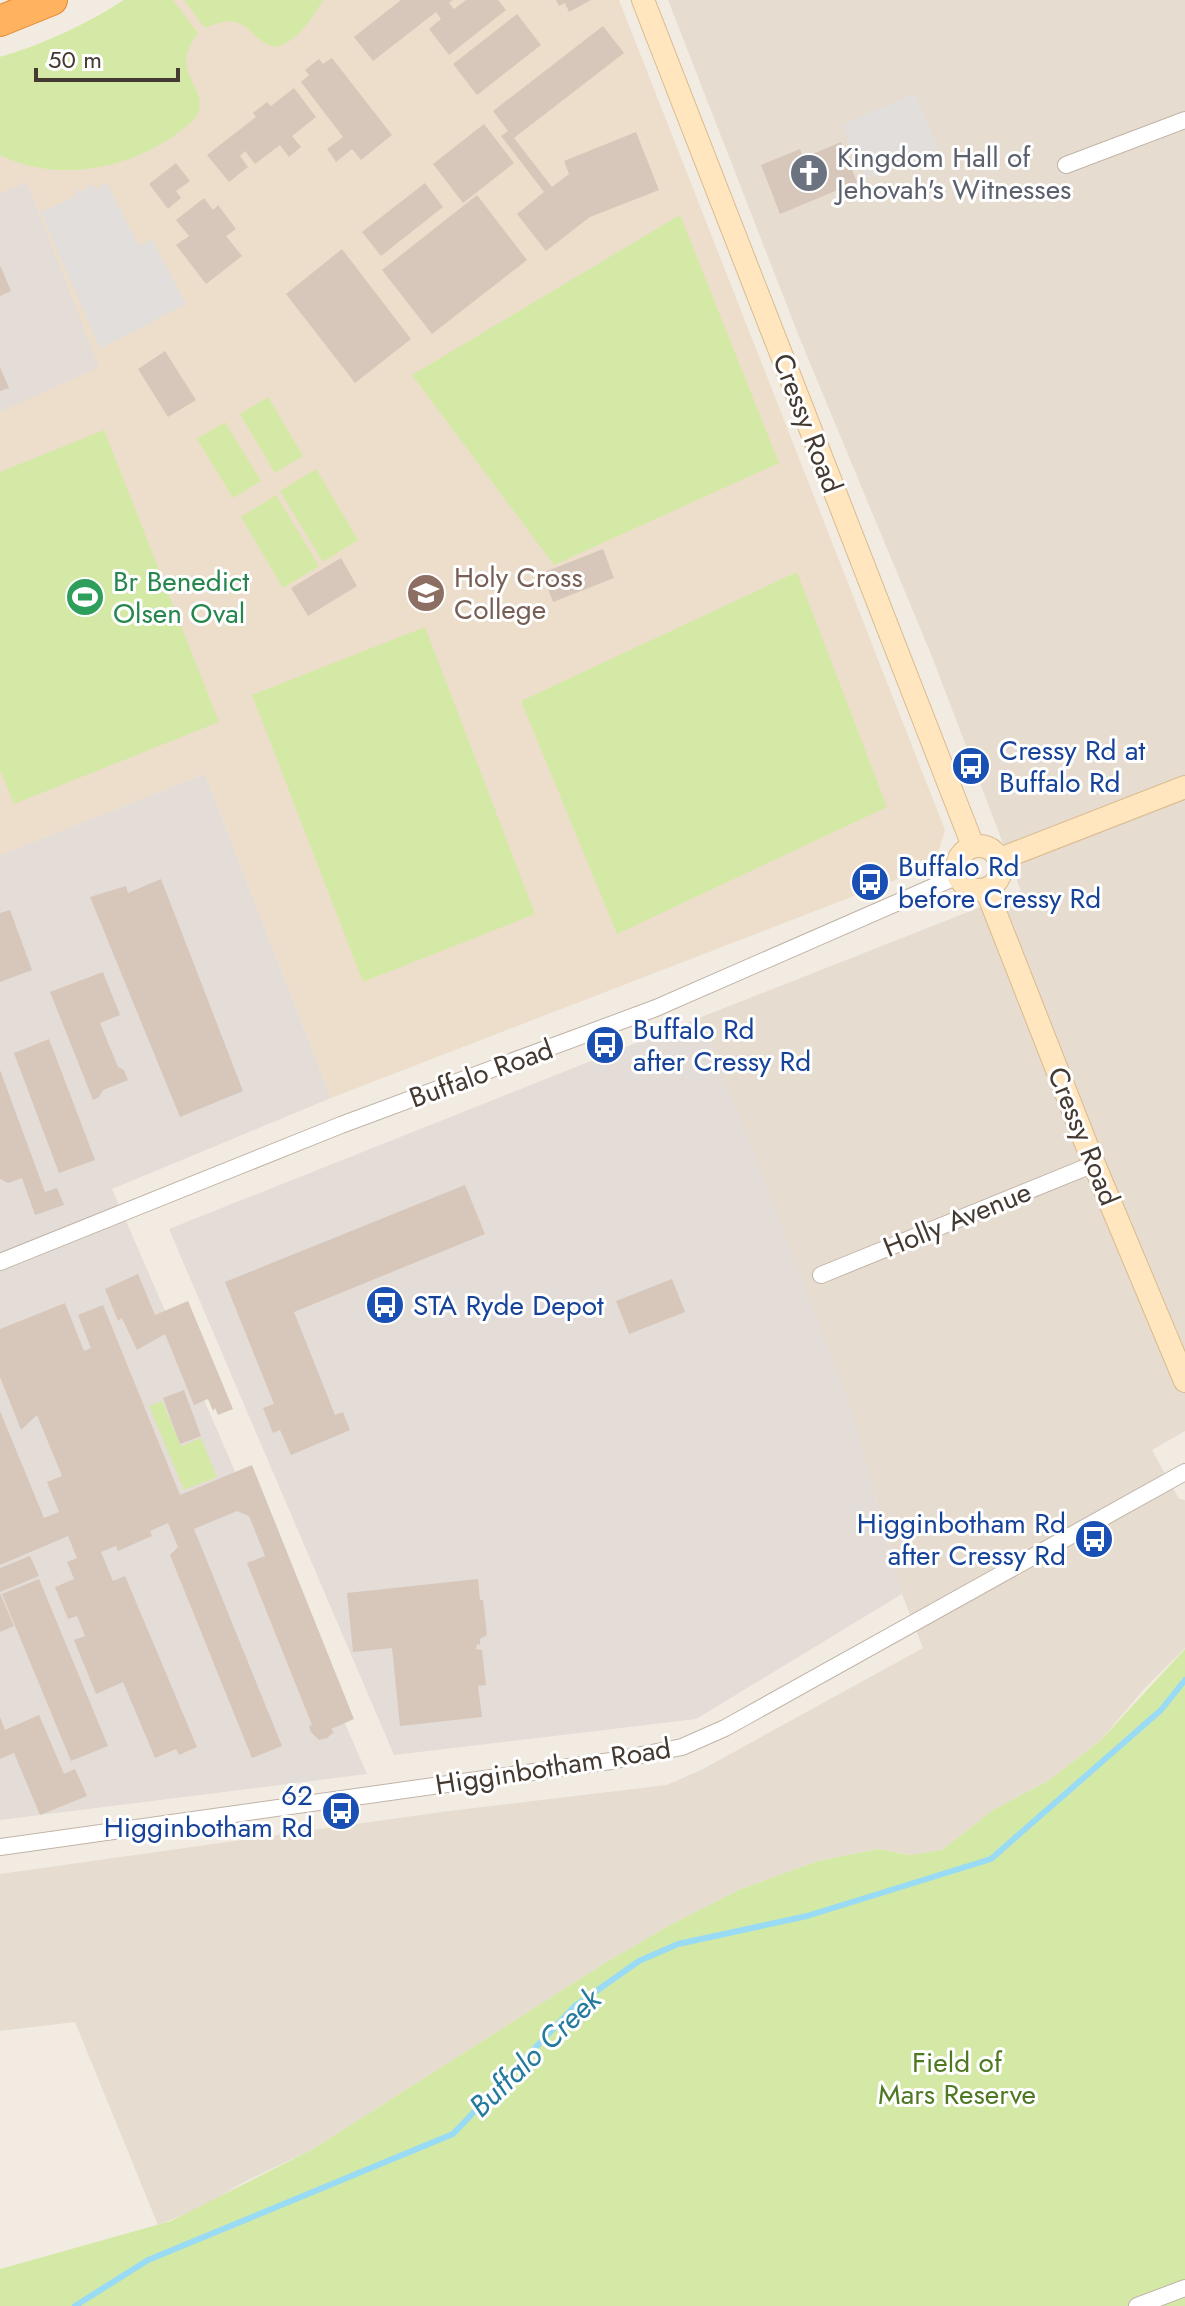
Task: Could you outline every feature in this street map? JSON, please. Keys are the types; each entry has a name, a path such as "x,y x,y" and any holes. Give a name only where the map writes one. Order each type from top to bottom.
{"highway":[{"path":"0,21 52,0"}],"street":[{"name":"Cressy Road","path":"643,0 973,846"},
{"path":"1066,165 1185,120"},
{"path":"1000,859 1185,787"},
{"path":"973,846 986,846 1000,859 1002,866 998,881 986,889 966,887 958,876 957,861 966,849 973,846"},
{"name":"Buffalo Road","path":"0,1262 341,1125 656,1008 958,876"},
{"name":"Cressy Road","path":"986,889 1094,1164 1185,1381"},
{"name":"Holly Avenue","path":"821,1275 1094,1164"},
{"name":"Higginbotham Road","path":"0,1847 611,1761 682,1747 725,1728 1185,1472"},
{"path":"1137,2306 1185,2288"}],"shaded area":[{"name":"Holy Cross College","path":"124,0 619,0 945,830 934,865 331,1098 205,774 0,855 0,412 99,367 27,182 0,193 0,57 35,47 96,19"},
{"path":"668,0 1185,0 1185,1431 1152,1450 1179,1499 1185,1500 1185,1648 1144,1689 1100,1741 1048,1781 993,1810 942,1850 914,1855 877,1849 818,1861 741,1889 605,1963 313,2149 242,2183 203,2207 158,2225 75,2022 0,2031 0,1874 449,1811 667,1785 703,1769 923,1648 902,1594 851,1408 699,1018 1021,891 933,659 800,339"},
{"path":"915,93 938,148 866,179 842,125"},
{"path":"27,182 100,368 0,412 0,193"},
{"path":"107,183 139,246 152,239 186,304 100,349 41,212 74,197 78,189 85,191 88,184 97,188"},
{"path":"205,774 331,1098 112,1189 367,1774 0,1820 0,855"},
{"path":"699,1018 851,1408 902,1594 696,1719 394,1755 169,1229"}],"green space":[{"path":"124,0 173,0 198,33 186,59 200,103 194,119 157,146 114,164 67,170 44,169 0,155 0,57 64,33"},
{"path":"184,0 323,0 296,36 274,47 238,23 219,23 205,28"},
{"path":"680,215 779,463 554,565 412,375"},
{"path":"268,397 303,456 275,473 240,414"},
{"path":"225,422 261,481 233,498 197,439"},
{"name":"Br Benedict Olsen Oval","path":"104,430 219,722 14,804 0,770 0,472"},
{"path":"316,469 358,540 323,562 280,491"},
{"path":"276,495 319,566 283,588 241,517"},
{"path":"797,572 887,807 617,934 521,701"},
{"path":"425,627 535,914 363,982 252,695"},
{"path":"162,1401 181,1446 201,1438 217,1477 184,1490 149,1406"},
{"name":"Field of Mars Reserve","path":"1185,1649 1185,2306 0,2306 0,2269 171,2221 313,2149 605,1963 741,1889 818,1861 878,1849 911,1855 942,1850 993,1810 1048,1781 1100,1741"}],"building":[{"path":"401,0 453,0 449,3 454,9 466,0 498,0 506,10 449,55 429,29 441,19 436,12 373,61 354,37"},
{"path":"556,0 591,0 569,12 565,3 559,6"},
{"path":"517,14 541,45 477,95 453,64"},
{"path":"603,26 624,53 514,138 552,187 569,174 564,161 636,132 659,190 590,217 546,251 517,214 544,192 501,136 508,131 493,111"},
{"path":"332,58 392,135 361,160 352,149 336,162 327,149 343,137 301,82 309,75 305,70 319,59 323,64"},
{"path":"294,88 316,117 292,136 301,147 289,157 280,145 255,164 245,151 240,156 248,167 229,182 207,155 256,117 253,113 267,102 271,106"},
{"path":"484,124 514,163 463,203 433,164"},
{"name":"Kingdom Hall of Jehovah's Witnesses","path":"841,142 857,182 780,214 761,165 800,149 803,158"},
{"path":"176,163 190,181 176,191 181,198 168,209 149,184"},
{"path":"425,183 443,207 381,256 362,232"},
{"path":"477,195 527,260 432,334 382,270"},
{"path":"204,198 213,210 218,205 236,229 226,236 242,256 206,284 176,245 189,236 176,220"},
{"path":"342,249 411,339 355,383 286,294"},
{"path":"0,265 11,291 0,296"},
{"path":"165,351 196,400 168,417 138,369"},
{"path":"0,367 9,388 0,391"},
{"path":"603,549 614,578 553,602 542,573"},
{"path":"341,558 357,586 308,616 291,588"},
{"path":"161,879 243,1091 180,1117 90,897 126,886 128,893"},
{"path":"10,910 32,970 0,982 0,913"},
{"path":"103,972 120,1015 100,1023 118,1067 124,1070 128,1080 103,1090 93,1100 50,992"},
{"path":"49,1039 95,1160 59,1173 14,1053"},
{"path":"0,1070 45,1192 57,1188 64,1205 35,1215 22,1178 8,1183 0,1179"},
{"path":"465,1185 485,1234 294,1312 335,1415 343,1412 350,1430 291,1455 280,1430 273,1433 263,1408 274,1404 225,1282"},
{"path":"138,1274 155,1315 188,1301 233,1409 218,1415 208,1399 194,1405 165,1334 137,1350 122,1318 118,1321 105,1289"},
{"path":"672,1279 685,1312 629,1334 616,1301"},
{"path":"65,1303 84,1351 91,1348 78,1315 103,1305 180,1495 252,1465 354,1719 331,1729 334,1732 327,1738 319,1740 311,1732 309,1726 312,1725 247,1563 265,1556 249,1516 237,1511 194,1529 282,1746 252,1758 170,1555 178,1547 168,1523 150,1531 152,1536 118,1551 116,1546 101,1552 113,1581 125,1576 197,1747 179,1755 176,1749 155,1758 123,1682 96,1694 74,1640 85,1636 77,1616 68,1619 55,1587 74,1579 67,1562 77,1558 68,1536 0,1565 0,1411 44,1518 59,1512 47,1482 62,1476 37,1415 21,1430 0,1377 0,1329"},
{"path":"184,1390 201,1436 180,1444 163,1398"},
{"path":"30,1556 39,1576 0,1592 0,1568"},
{"path":"39,1579 108,1746 71,1761 2,1594"},
{"path":"478,1579 487,1635 480,1639 476,1649 482,1650 486,1685 478,1686 482,1717 400,1726 392,1648 353,1652 347,1593"},
{"path":"0,1593 14,1626 0,1632"},
{"path":"39,1715 64,1774 75,1769 87,1796 40,1815 14,1753 0,1759 0,1717 5,1730"}],"waterway":[{"name":"Buffalo Creek","path":"75,2306 148,2260 453,2134 575,2006 639,1961 678,1944 807,1916 991,1859 1161,1710 1185,1680"}],"place":[{"name":"Kingdom Hall of Jehovah's Witnesses","path":"809,173"},
{"name":"Holy Cross College","path":"426,593"},
{"name":"Br Benedict Olsen Oval","path":"85,597"},
{"name":"Cressy Rd at Buffalo Rd","path":"971,766"},
{"name":"Buffalo Rd before Cressy Rd","path":"870,882"},
{"name":"Buffalo Rd after Cressy Rd","path":"605,1045"},
{"name":"STA Ryde Depot","path":"385,1305"},
{"name":"Higginbotham Rd after Cressy Rd","path":"1094,1539"},
{"name":"62 Higginbotham Rd","path":"341,1811"}]}
